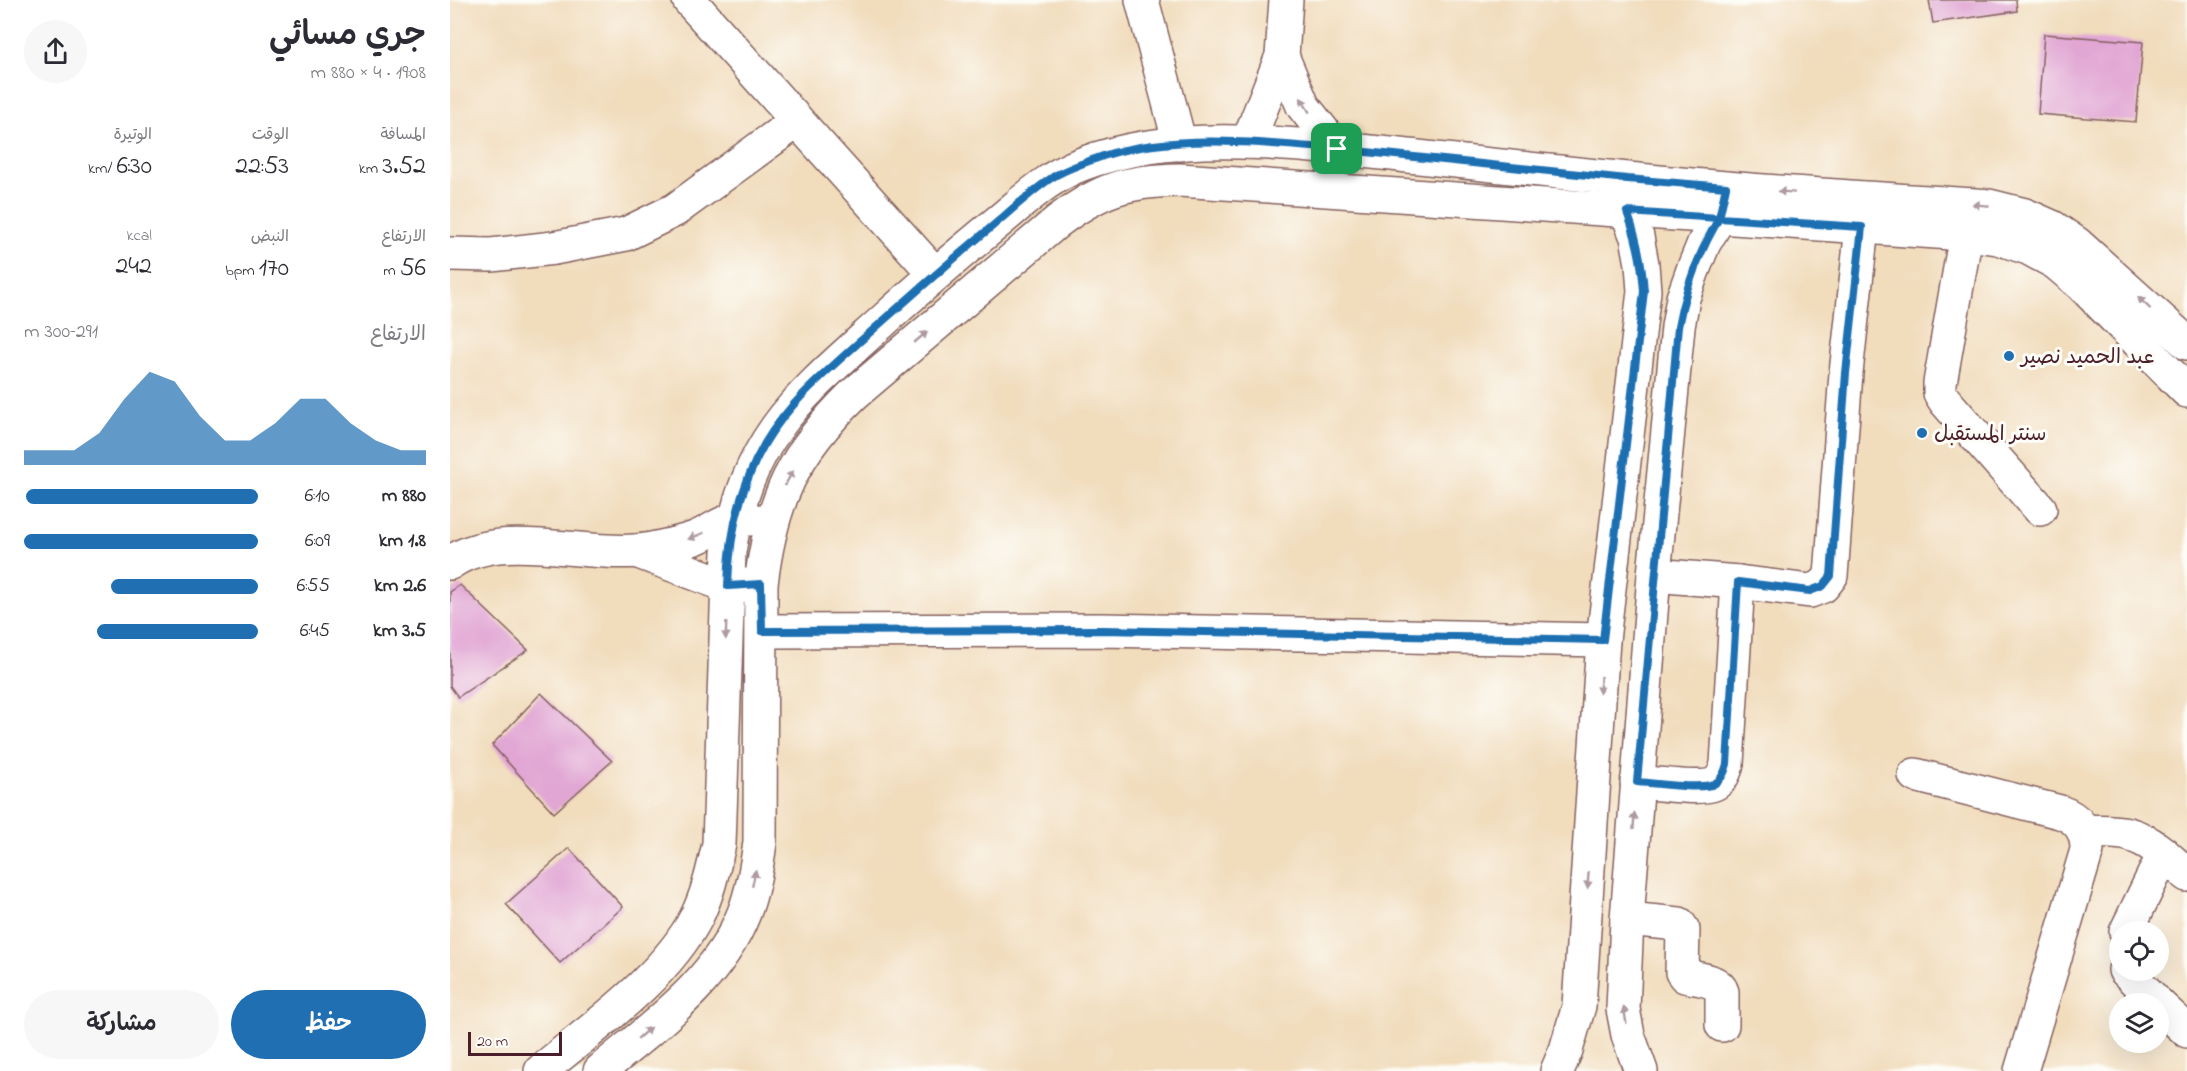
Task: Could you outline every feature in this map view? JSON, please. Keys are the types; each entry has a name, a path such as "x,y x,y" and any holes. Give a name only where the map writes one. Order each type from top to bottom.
{"street":[{"path":"1142,0 1180,144"},
{"path":"1248,142 1282,56 1286,0"},
{"path":"700,4 797,121 935,274"},
{"path":"1282,56 1304,106 1337,149 1334,190"},
{"path":"450,254 491,255 554,249 626,234 675,210 797,121"},
{"path":"540,1071 650,979 680,943 696,918 711,882 719,844 729,552 734,518 747,479 765,442 789,409 935,274 1053,177 1105,155 1133,148 1248,142 1337,149 1627,179 1723,202 1862,227 1998,238 2028,248 2056,263 2081,284 2187,392"},
{"path":"1557,1071 1579,1006 1603,640 1644,291 1637,237 1627,212 1627,179"},
{"path":"600,1071 680,1002 706,976 728,946 744,914 755,878 760,842 761,584 772,521 785,485 804,451 827,420 854,394 1058,221 1084,202 1115,189 1147,181 1180,180 1627,212 1723,202 1989,206 2025,215 2052,227 2077,243 2187,343"},
{"path":"1641,1071 1628,1035 1623,1009 1627,919 1654,575 1678,327 1683,298 1723,202"},
{"path":"1654,575 1810,591 1823,586 1831,576 1846,373 1862,227"},
{"path":"1966,234 1940,393 2040,508"},
{"path":"450,563 475,550 501,545 636,551 694,538 734,518 772,521"},
{"path":"636,551 728,586 761,584"},
{"path":"1637,782 1702,786 1715,784 1724,775 1727,764 1738,582"},
{"path":"762,631 1102,630 1603,640"},
{"path":"1915,775 2060,812 2079,822 2084,831 2087,850 2021,1071"},
{"path":"2084,831 2137,837 2176,864 2134,921"},
{"path":"1627,919 1678,924 1681,927 1683,930 1682,972 1685,976 1716,983 1720,987 1722,1025"},
{"path":"2136,981 2147,993"},
{"path":"2169,1014 2187,1031"}],"building":[{"path":"1929,0 2016,0 2017,11 1933,23"},
{"path":"2044,34 2143,42 2136,122 2038,114"},
{"path":"460,585 528,650 458,697 450,686 450,592"},
{"path":"541,693 612,761 554,813 492,745"},
{"path":"569,848 623,907 560,963 506,904"}],"place":[{"name":"عبد الحميد نصير","path":"2009,356"},
{"name":"سنتر المستقبل","path":"1922,433"}],"route":[{"path":"1337,149 1248,142 1161,145 1133,148 1105,155 1053,177 935,274 789,409 765,442 747,479 734,518 729,552 728,586 761,584 762,631 1102,630 1603,640 1644,291 1637,237 1627,212 1719,218 1704,243 1693,270 1683,298 1678,327 1637,782 1702,786 1715,784 1724,775 1727,764 1738,582 1810,591 1823,586 1831,576 1846,373 1862,227 1719,218 1726,187 1337,149"}]}
